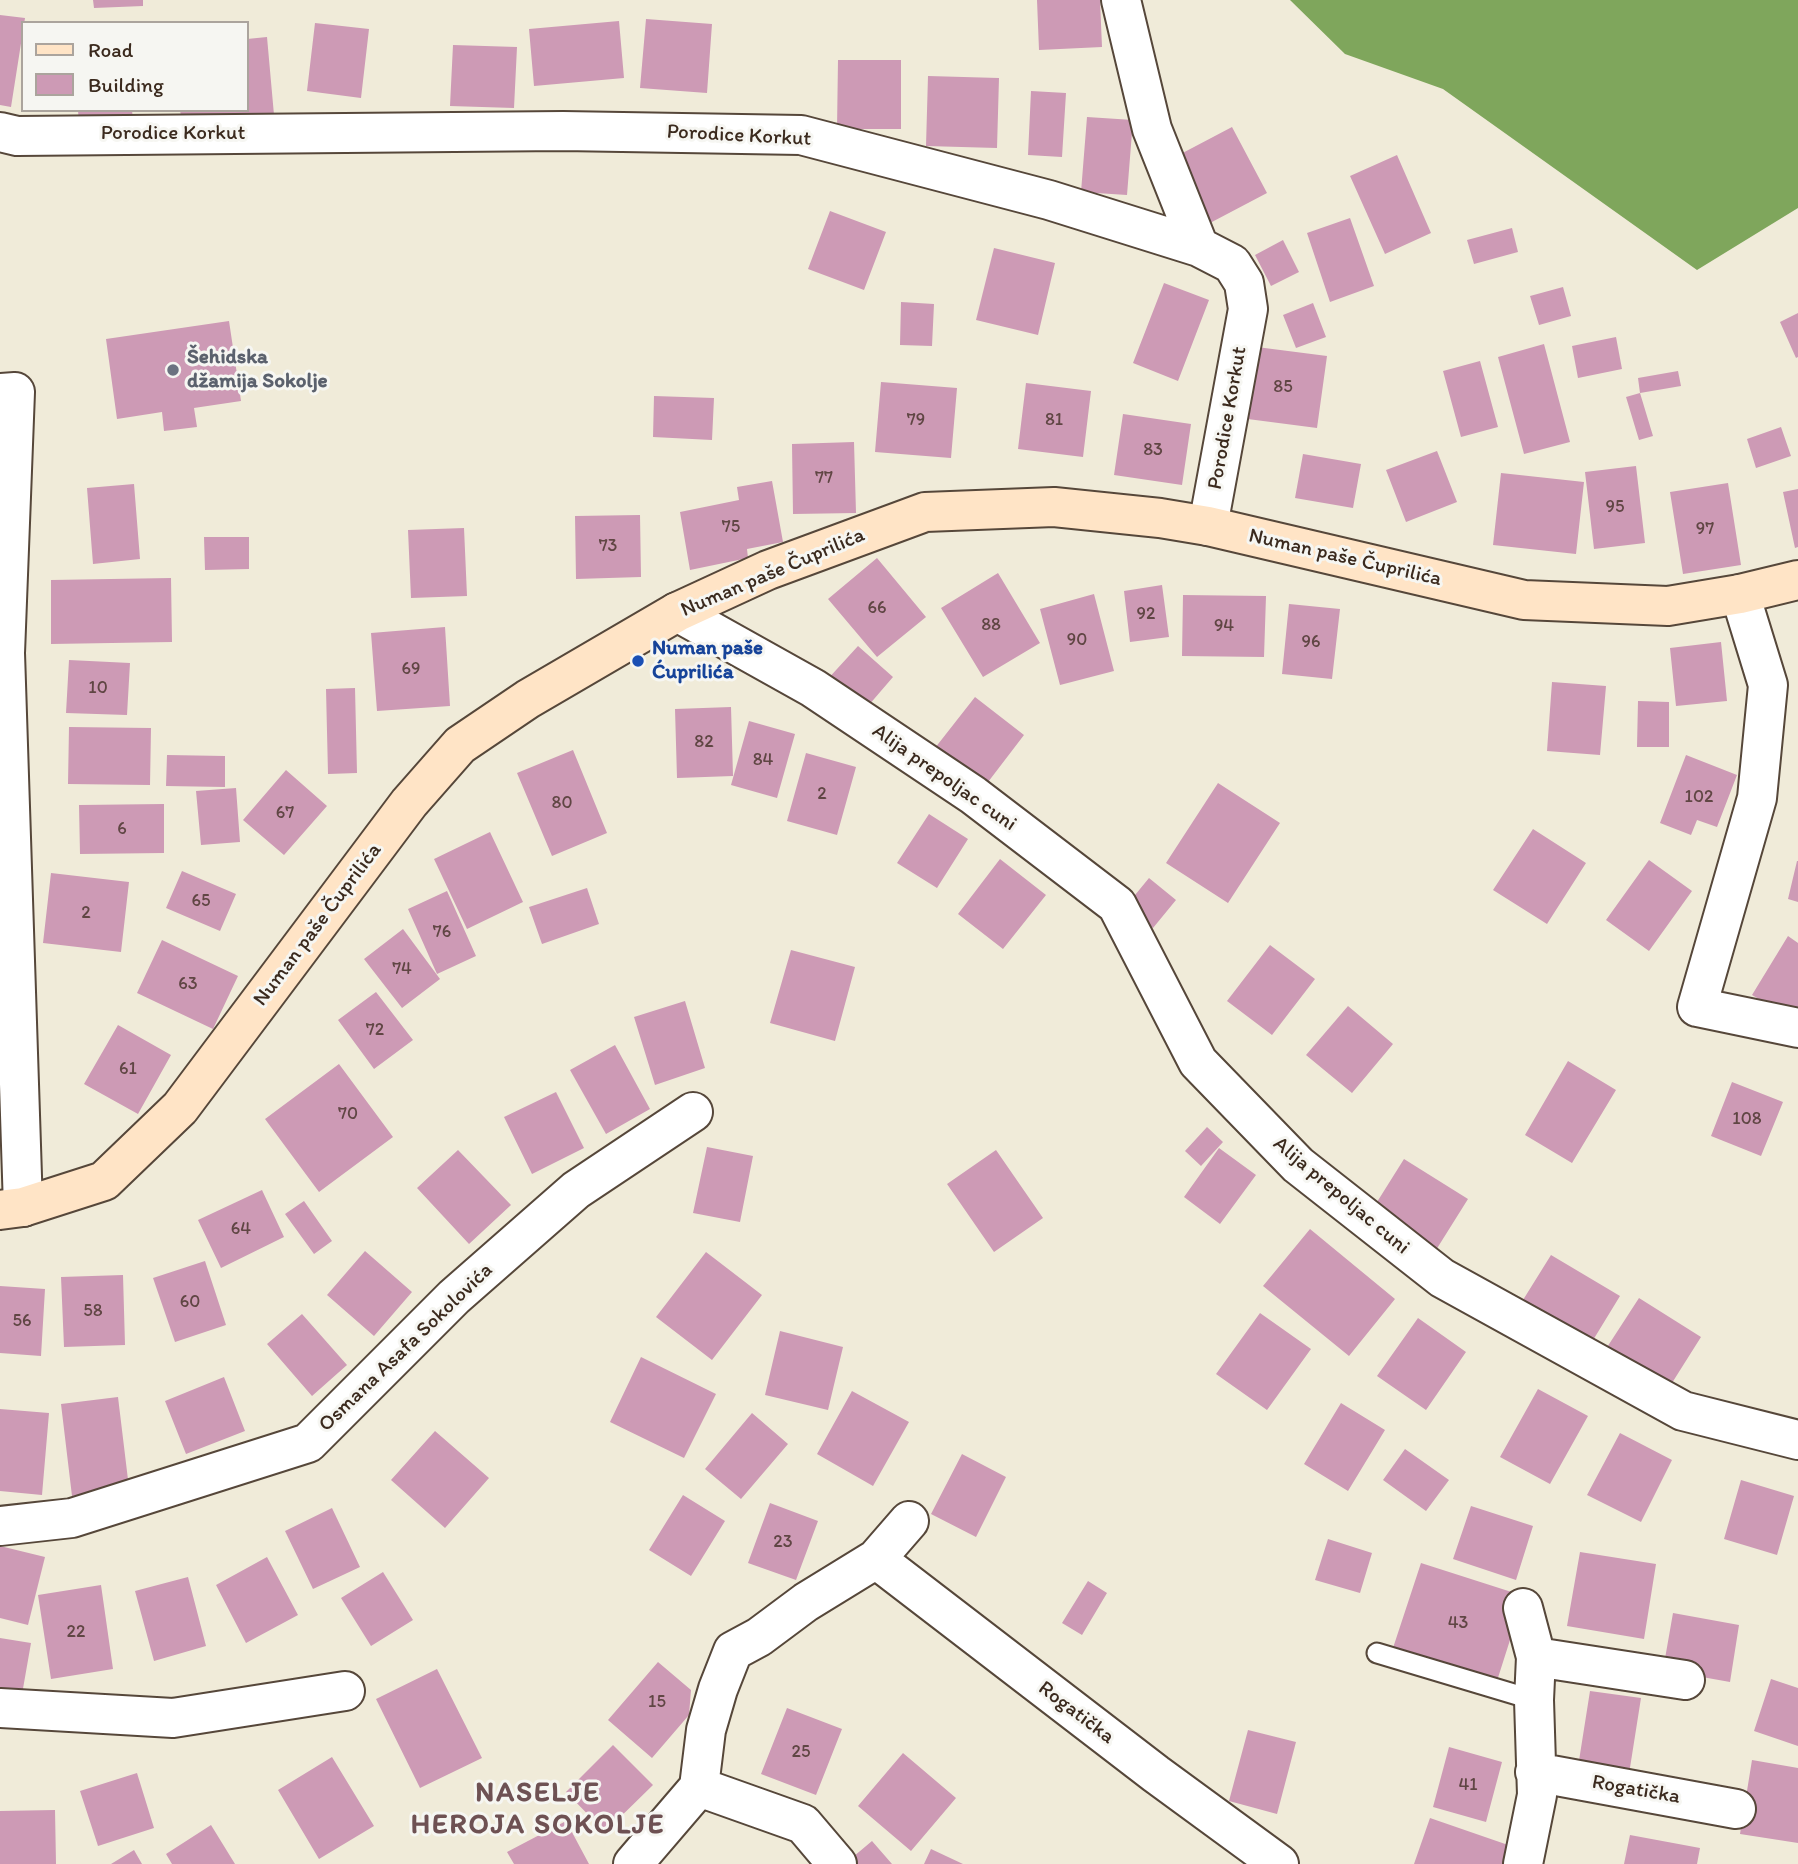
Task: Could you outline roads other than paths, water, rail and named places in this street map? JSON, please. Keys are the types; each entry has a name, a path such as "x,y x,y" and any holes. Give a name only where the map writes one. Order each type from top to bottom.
{"street":[{"path":"1121,0 1152,129 1199,247"},
{"name":"Porodice Korkut","path":"0,131 17,136 563,131 802,135 1049,200 1199,247 1232,264 1244,283 1248,309 1208,526"},
{"path":"0,393 15,392 3,654 11,1208"},
{"name":"Numan paše Čuprilića","path":"11,1208 104,1181 180,1108 409,803 460,745 528,699 677,612 768,570 925,512 1054,507 1160,518 1208,526 1524,600 1668,606 1740,594 1798,580"},
{"path":"1740,594 1768,685 1757,798 1697,1007 1798,1028"},
{"name":"Alija prepoljac cuni","path":"677,612 825,696 973,795 1117,905 1198,1062 1298,1165 1442,1278 1683,1411 1798,1440"},
{"name":"Osmana Asafa Sokolovića","path":"0,1526 72,1518 308,1443 454,1297 576,1190 693,1112"},
{"path":"633,1864 699,1787 706,1730 733,1651 759,1637 806,1602 876,1559 909,1521"},
{"name":"Rogatička","path":"876,1559 1156,1774 1279,1864"},
{"path":"1523,1864 1537,1795 1534,1700 1536,1657 1524,1608"},
{"path":"1536,1657 1685,1679"},
{"path":"0,1708 173,1718 345,1690"},
{"name":"Rogatička","path":"1535,1772 1736,1809"},
{"path":"699,1787 803,1824 837,1864"}],"lane":[{"path":"1377,1653 1534,1700"}],"place":[{"name":"Šehidska džamija Sokolje","path":"173,370"},
{"name":"Numan paše Ćuprilića","path":"638,661"}],"district":[{"name":"NASELJE HEROJA SOKOLJE","path":"538,1810"}]}
